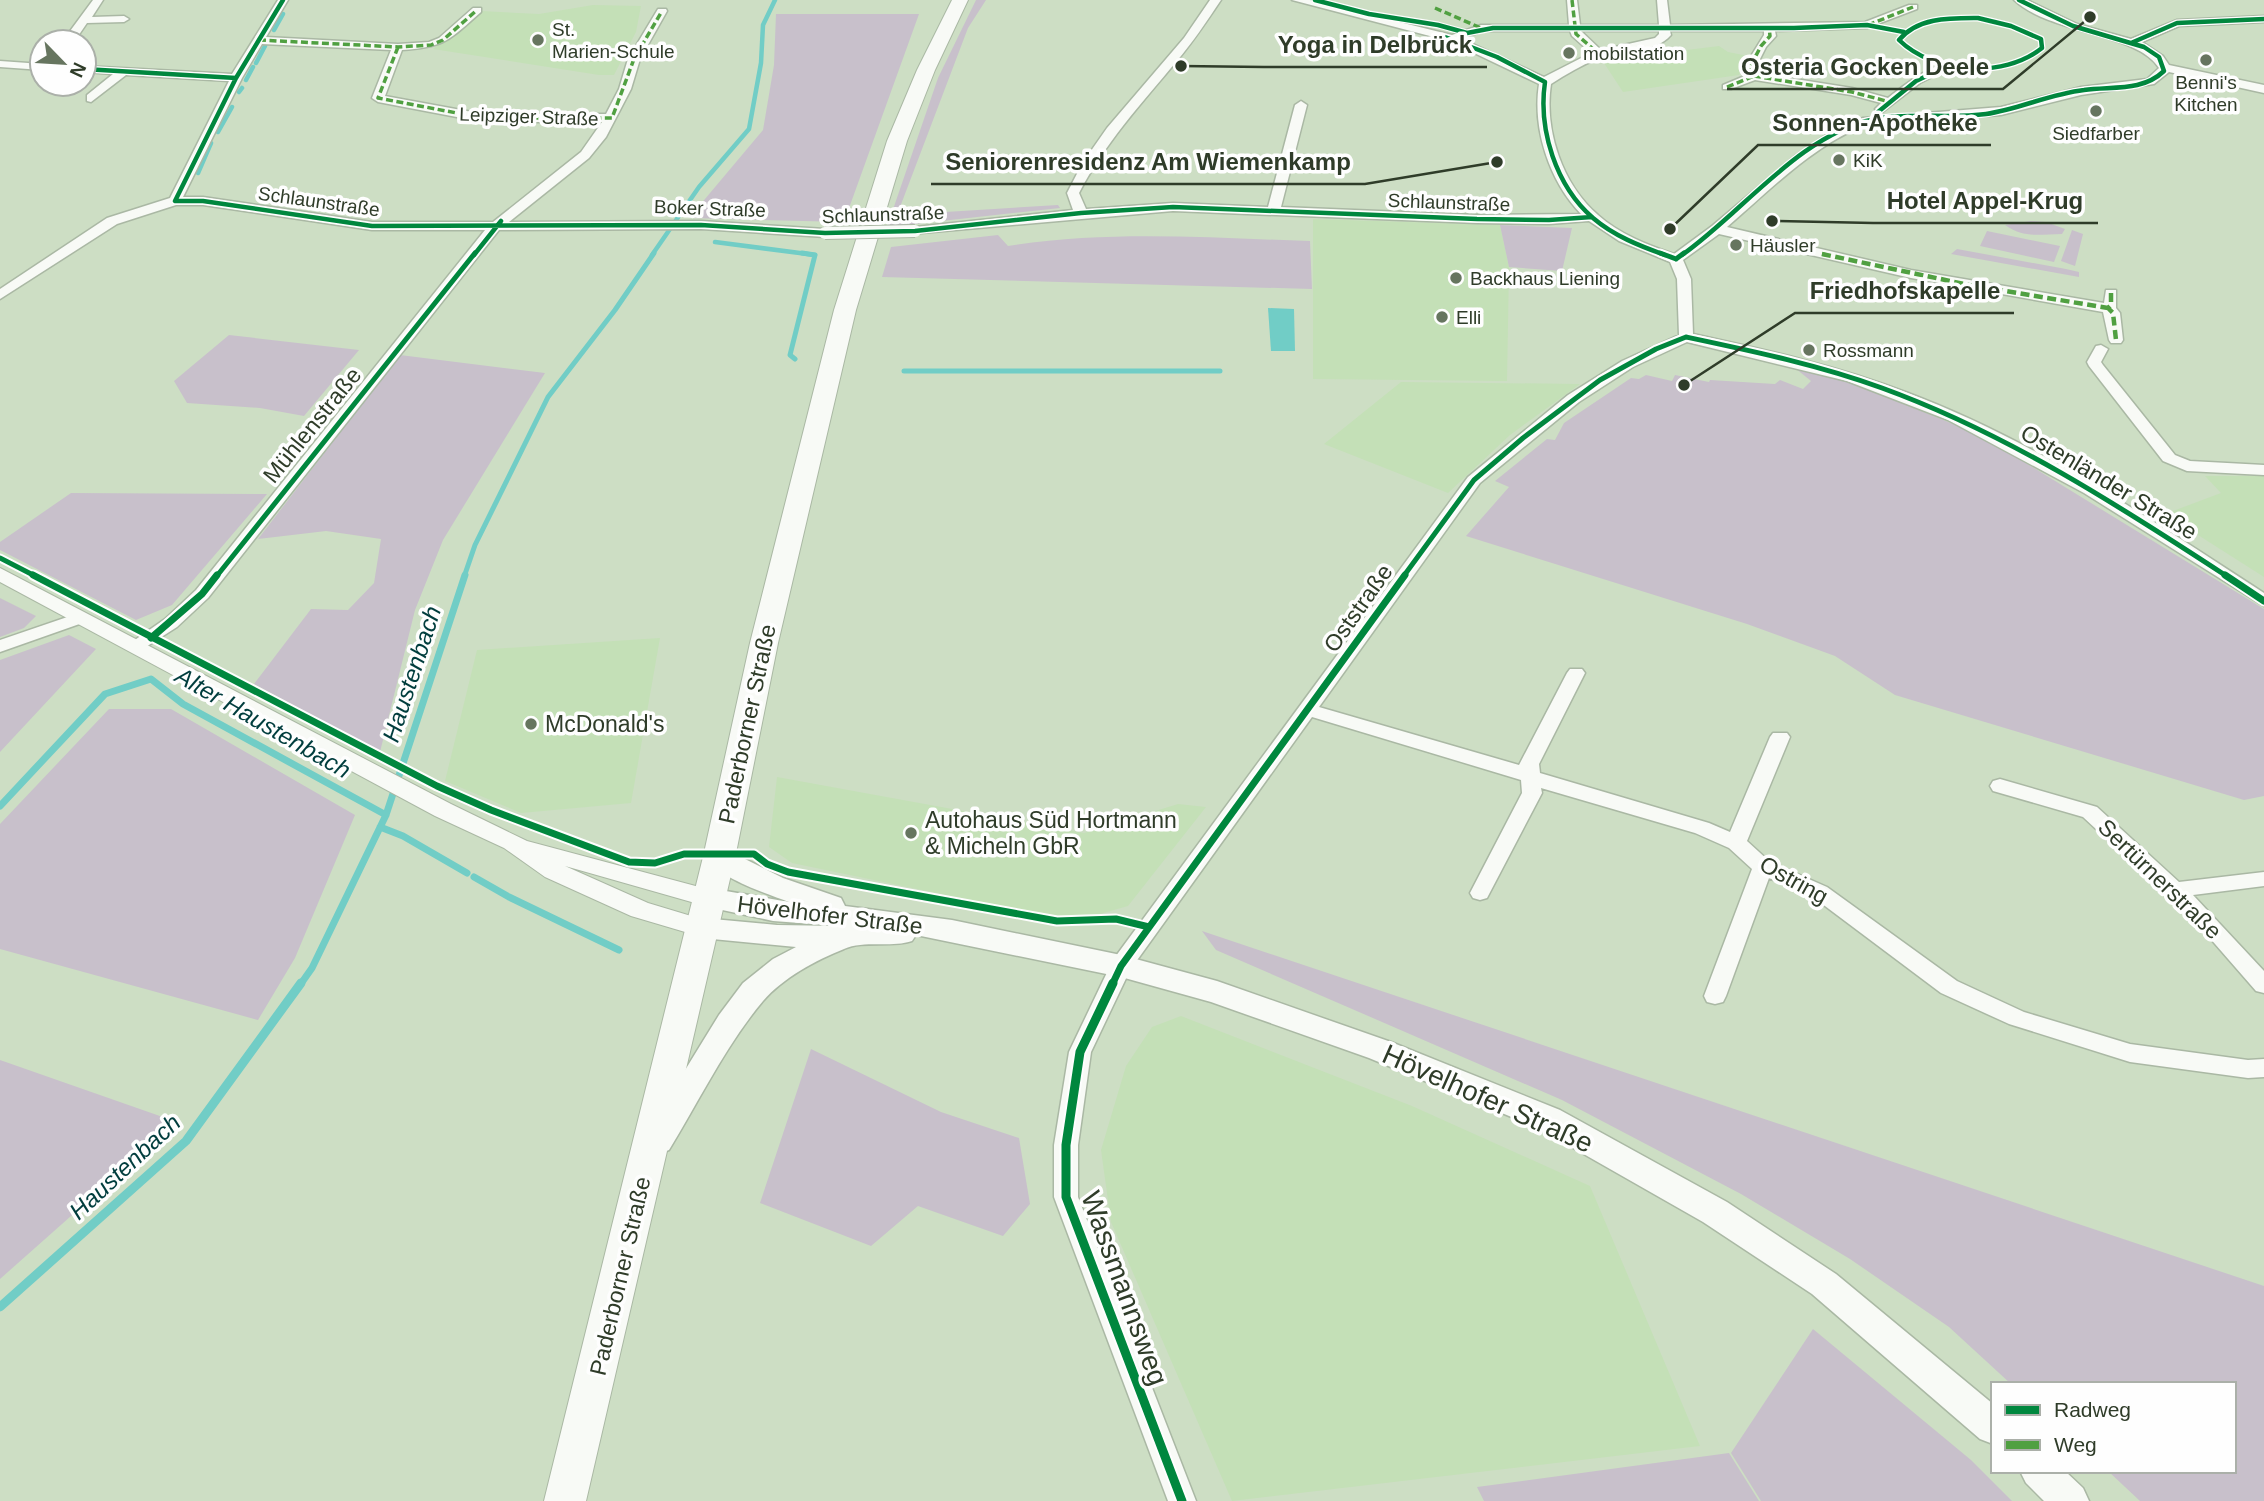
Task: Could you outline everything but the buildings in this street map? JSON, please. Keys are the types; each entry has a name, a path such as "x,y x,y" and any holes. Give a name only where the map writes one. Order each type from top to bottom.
{"main road":[{"name":"Paderborner Straße","path":"565,1501 706,913 764,643 845,310 897,141 926,70 960,0"},
{"path":"719,856 745,874 774,888 873,918"},
{"name":"Hövelhofer Straße","path":"706,913 773,911 873,918 952,930 1121,966 1217,992 1380,1049 1549,1119 1715,1212 1824,1284 1991,1425"},
{"name":"Hövelhofer Straße","path":"706,913 748,935 841,937 952,930"},
{"path":"649,1154 730,1023 754,991 783,967 841,937"},
{"path":"2041,1473 2070,1501"}],"street":[{"path":"78,28 98,0"},
{"path":"175,201 236,78 282,0"},
{"path":"1081,213 1073,193 1087,162 1106,134 1188,40 1216,0"},
{"path":"1297,0 1454,39 1545,82"},
{"path":"1572,0 1576,34 1599,54"},
{"path":"1545,82 1573,65 1599,54 1659,41 1665,35 1666,27 1662,0"},
{"path":"2019,0 2073,26 2132,43 2154,53 2165,68 2264,89"},
{"path":"1454,39 1481,28 1867,25 1913,7"},
{"path":"259,40 398,47 436,44 477,10"},
{"name":"Leipziger Straße","path":"494,227 585,155 612,118 634,59 662,11"},
{"path":"84,20 124,19"},
{"path":"2132,43 2177,23 2264,19"},
{"path":"1754,76 1749,69 1761,46 1770,36 1769,27"},
{"name":"Leipziger Straße","path":"398,47 378,98 483,118 612,118"},
{"path":"0,64 28,65"},
{"path":"0,76 15,65"},
{"path":"1876,119 1878,112 1916,81 1950,65"},
{"path":"1676,259 1717,229 1790,165 1842,130 1876,119 1993,113 2081,91 2150,82 2162,74 2165,68"},
{"path":"98,70 236,78"},
{"path":"98,91 122,72"},
{"path":"1727,87 1754,76 1852,92 1891,102"},
{"path":"1545,82 1543,118 1560,172 1592,218 1621,238 1676,259 1684,279 1686,337"},
{"path":"1274,210 1301,105"},
{"path":"978,161 1087,162"},
{"name":"Schlaunstraße","path":"0,295 112,221 175,201 204,201 372,226 690,225 825,233 915,231 1081,213 1173,208 1489,219 1592,218"},
{"name":"Mühlenstraße","path":"138,646 171,622 202,594 494,227"},
{"path":"1717,229 1767,243 1969,285 2109,300 2116,340"},
{"name":"Ostenländer Straße","path":"1686,337 1850,377 1951,415 2042,462 2264,601"},
{"name":"Oststraße","path":"1121,966 1474,480 1530,430 1567,402 1656,348 1686,337"},
{"path":"2101,349 2094,362 2096,366 2169,457 2187,466 2264,470"},
{"path":"0,574 412,794 512,842 554,871 640,910 706,913"},
{"path":"0,646 82,617"},
{"path":"1480,893 1532,793 1529,764 1576,673"},
{"name":"Ostring","path":"1310,709 1508,768 1532,779 1702,828 1737,843 1763,867 1820,892 1949,987 2017,1018 2130,1053 2248,1069 2264,1068"},
{"path":"1737,843 1780,737"},
{"name":"Sertürnerstraße","path":"2000,786 2090,812 2176,890 2264,985"},
{"path":"1715,996 1763,867"},
{"path":"2176,890 2264,879"},
{"name":"Wassmannsweg","path":"1121,966 1080,1052 1066,1144 1066,1197 1182,1501"}],"shaded area":[{"path":"976,0 986,0 968,28 897,215 1058,205 1060,208 887,227 938,78"},
{"name":"St. Marien-Schule","path":"593,5 641,6 636,32 614,75 599,75 433,49 481,11 539,14"},
{"path":"776,14 919,14 844,222 689,218 763,130 774,65"},
{"path":"1719,46 1728,52 1748,56 1739,75 1623,92 1602,60 1663,48 1670,52"},
{"path":"1313,219 1500,225 1509,267 1507,381 1313,379"},
{"path":"2046,222 2065,229 2062,234 2033,235 2005,225"},
{"path":"1500,225 1572,228 1562,271 1509,267"},
{"path":"2072,230 2083,234 2075,266 2061,261"},
{"path":"1987,231 2060,246 2054,262 1980,246"},
{"path":"998,235 1008,246 1121,237 1310,241 1312,289 882,277 891,247"},
{"path":"1957,249 2066,269 2079,272 2079,277 1951,254"},
{"path":"229,335 359,350 304,416 260,408 187,403 174,381"},
{"path":"400,355 545,373 443,540 415,610 380,752 254,684 311,609 348,610 374,583 381,539 326,531 258,539"},
{"path":"1795,368 1855,384 1980,435 2264,609 2264,796 2244,800 1895,695 1835,656 1747,624 1466,536 1509,487 1495,481 1547,439 1555,440 1564,423 1631,378 1639,379 1646,375 1672,381 1675,375 1709,382 1775,384 1780,380 1803,389 1811,381"},
{"path":"1401,382 1580,384 1510,435 1448,493 1324,444"},
{"path":"2205,476 2264,476 2264,577 2165,514 2221,493"},
{"path":"71,493 267,494 172,605 136,620 0,550 0,542"},
{"path":"0,598 36,616 24,628 0,637"},
{"path":"69,635 96,649 0,752 0,660"},
{"path":"660,638 631,803 521,813 445,781 477,650"},
{"path":"109,709 171,709 355,815 295,958 258,1020 0,949 0,824"},
{"path":"777,777 1084,833 1178,804 1206,807 1128,906 1100,914 1047,916 792,863 769,847"},
{"path":"1202,931 2264,1286 2264,1501 2140,1501 2110,1473 2236,1473 2236,1382 2009,1382 1949,1327 1850,1259 1741,1194 1562,1100 1216,950"},
{"path":"1181,1016 1412,1106 1590,1186 1700,1446 1232,1501 1111,1222 1101,1150 1126,1066 1152,1027"},
{"path":"811,1049 941,1112 1019,1138 1030,1204 1003,1236 918,1206 871,1246 760,1203"},
{"path":"0,1060 177,1122 0,1279"},
{"path":"1813,1329 1971,1460 2012,1501 1761,1501 1731,1453"},
{"path":"1729,1453 1759,1501 1484,1501 1477,1487"}],"water":[{"path":"1268,308 1294,309 1295,351 1271,351"}],"waterway":[{"name":"Haustenbach","path":"652,255 699,187 749,129 761,63 763,25 775,0"},
{"path":"274,30 283,14"},
{"path":"256,63 265,46"},
{"path":"246,80 253,67"},
{"path":"239,92 242,88"},
{"path":"218,132 232,107"},
{"path":"198,173 211,143"},
{"path":"715,242 815,255"},
{"name":"Haustenbach","path":"464,577 475,545 548,397 615,310 654,253"},
{"path":"802,253 815,255"},
{"path":"795,359 790,355 815,255"},
{"path":"904,371 1220,371"},
{"name":"Haustenbach","path":"386,815 465,575"},
{"name":"Alter Haustenbach","path":"0,806 105,694 151,679 183,704 386,815"},
{"name":"Haustenbach","path":"380,827 386,815"},
{"name":"Haustenbach","path":"300,985 312,968 380,827"},
{"path":"380,827 403,836 467,873"},
{"path":"474,877 509,897 619,950"},
{"name":"Haustenbach","path":"0,1307 186,1141 301,983"}],"marked path":[{"path":"1572,0 1576,34 1599,54"},
{"path":"1868,25 1913,7"},
{"path":"1435,8 1481,28"},
{"path":"259,40 398,47 431,45 443,40 477,10"},
{"path":"398,47 378,98 483,118 612,118 634,59 662,11"},
{"path":"1727,87 1754,76 1749,69 1761,46 1770,36 1769,27"},
{"path":"1754,76 1852,92 1890,102"},
{"path":"1822,254 1969,285 2108,308"},
{"path":"2111,293 2111,305 2108,308 2113,313 2116,340"}],"cycle path":[{"name":"Boker Straße","path":"283,0 236,78 175,201 203,201 372,226 701,225 825,233 915,231 1081,213 1173,207 1477,219 1549,220 1592,217"},
{"path":"1315,0 1369,14 1438,25 1467,33 1493,28 1794,28 1867,25 1904,32"},
{"path":"1676,259 1699,243 1796,159 1848,127 1874,119 1989,113 2083,90 2138,85 2157,78 2164,71 2159,57 2144,47 2073,26 2019,0"},
{"path":"1978,18 2003,23 2041,39 2042,48 2029,58 2010,65 1958,67 1923,58 1899,40 1905,32 1923,23 1978,18"},
{"path":"2131,43 2177,23 2264,19"},
{"path":"1445,37 1497,57 1545,82 1543,117 1547,136 1561,175 1582,207 1594,219 1623,238 1676,259"},
{"path":"1876,119 1878,112 1916,81 1950,65"},
{"path":"98,70 236,78"},
{"path":"151,638 202,594 501,221"},
{"path":"1686,337 1852,378 1953,417 2000,439 2090,490 2264,601"},
{"path":"1182,1501 1066,1197 1066,1145 1080,1052 1121,966 1474,480 1548,418 1600,380 1656,349 1686,337"},
{"path":"0,558 437,786 491,810 629,862 655,863 684,854 754,854 767,864 788,872 1057,921 1116,919 1149,927"}],"place":[{"name":"Osteria Gocken Deele","path":"2090,17"},
{"name":"St. Marien-Schule","path":"538,40"},
{"name":"mobilstation","path":"1569,53"},
{"name":"Benni's Kitchen","path":"2206,60"},
{"name":"Yoga in Delbrück","path":"1181,66"},
{"name":"Siedfarber","path":"2096,111"},
{"name":"KiK","path":"1839,160"},
{"name":"Seniorenresidenz Am Wiemenkamp","path":"1497,162"},
{"name":"Hotel Appel-Krug","path":"1772,221"},
{"name":"Sonnen-Apotheke","path":"1670,229"},
{"name":"Häusler","path":"1736,245"},
{"name":"Backhaus Liening","path":"1456,278"},
{"name":"Elli","path":"1442,317"},
{"name":"Rossmann","path":"1809,350"},
{"name":"Friedhofskapelle","path":"1684,385"},
{"name":"McDonald's","path":"531,724"},
{"name":"Autohaus Süd Hortmann & Micheln GbR","path":"911,833"}]}
